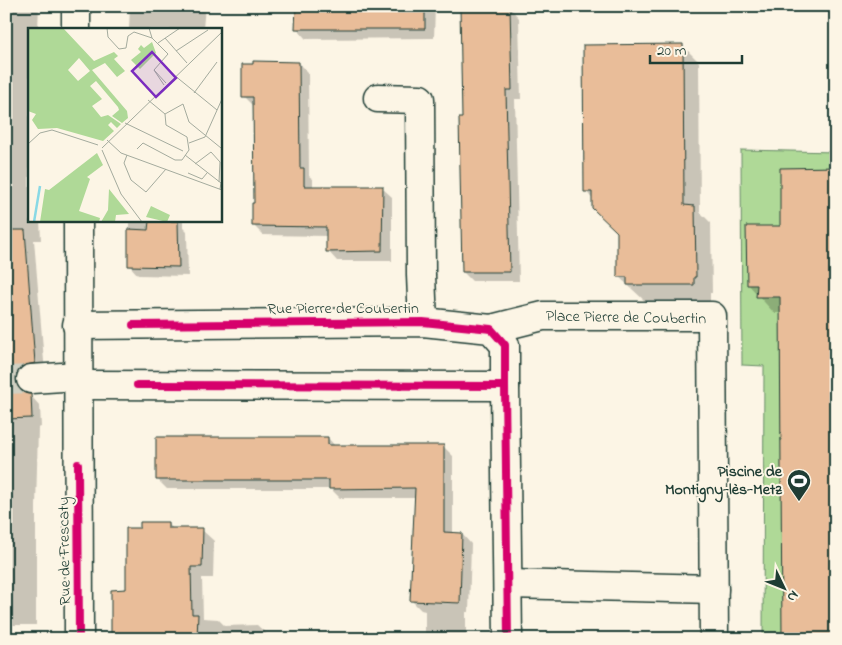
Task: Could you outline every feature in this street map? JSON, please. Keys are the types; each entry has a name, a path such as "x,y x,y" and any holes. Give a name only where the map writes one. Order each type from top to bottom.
{"street":[{"path":"76,6 76,28"},
{"name":"Rue Pierre de Coubertin","path":"378,98 420,99 423,322"},
{"name":"Rue de Frescaty","path":"78,221 79,639"},
{"name":"Place Pierre de Coubertin","path":"491,329 543,316 712,316 714,639"},
{"name":"Rue Pierre de Coubertin","path":"78,325 423,322 491,329"},
{"path":"491,329 504,345 508,639"},
{"path":"30,379 505,386"},
{"path":"508,584 714,589"}],"green space":[{"name":"Piscine de Montigny-lès-Metz","path":"741,150 836,152 836,639 763,639 764,366 742,365"}],"building":[{"path":"296,6 425,6 425,29 295,29"},
{"path":"460,7 510,7 512,90 506,90 510,272 462,272 459,118 462,118"},
{"path":"683,44 684,205 695,206 696,277 694,277 694,285 627,285 627,277 617,277 617,232 592,208 592,192 584,192 583,45"},
{"path":"253,61 299,62 300,168 304,168 304,186 383,186 382,251 326,252 326,227 252,226 252,203 254,203 253,97 242,97 242,64 253,64"},
{"name":"Piscine de Montigny-lès-Metz","path":"836,167 836,639 782,639 780,297 756,297 757,285 747,285 746,226 780,226 780,168"},
{"path":"149,221 178,221 179,267 128,266 128,229 148,230"},
{"path":"6,230 25,230 35,363 22,366 15,380 18,388 25,393 31,394 32,418 6,419"},
{"path":"156,437 328,437 328,445 444,445 444,532 462,533 460,603 410,601 415,488 329,489 329,480 156,480"},
{"path":"140,522 168,522 168,528 203,528 202,567 191,567 192,614 198,614 197,639 111,639 111,590 126,589 126,528 140,528"}],"tunnel":[{"path":"6,380 31,379"}],"cycle path":[{"path":"133,325 423,322 491,329 505,345 505,386 137,385"},
{"path":"505,386 508,639"},
{"path":"78,464 79,639"}],"place":[{"name":"Piscine de Montigny-lès-Metz","path":"799,502"}]}
